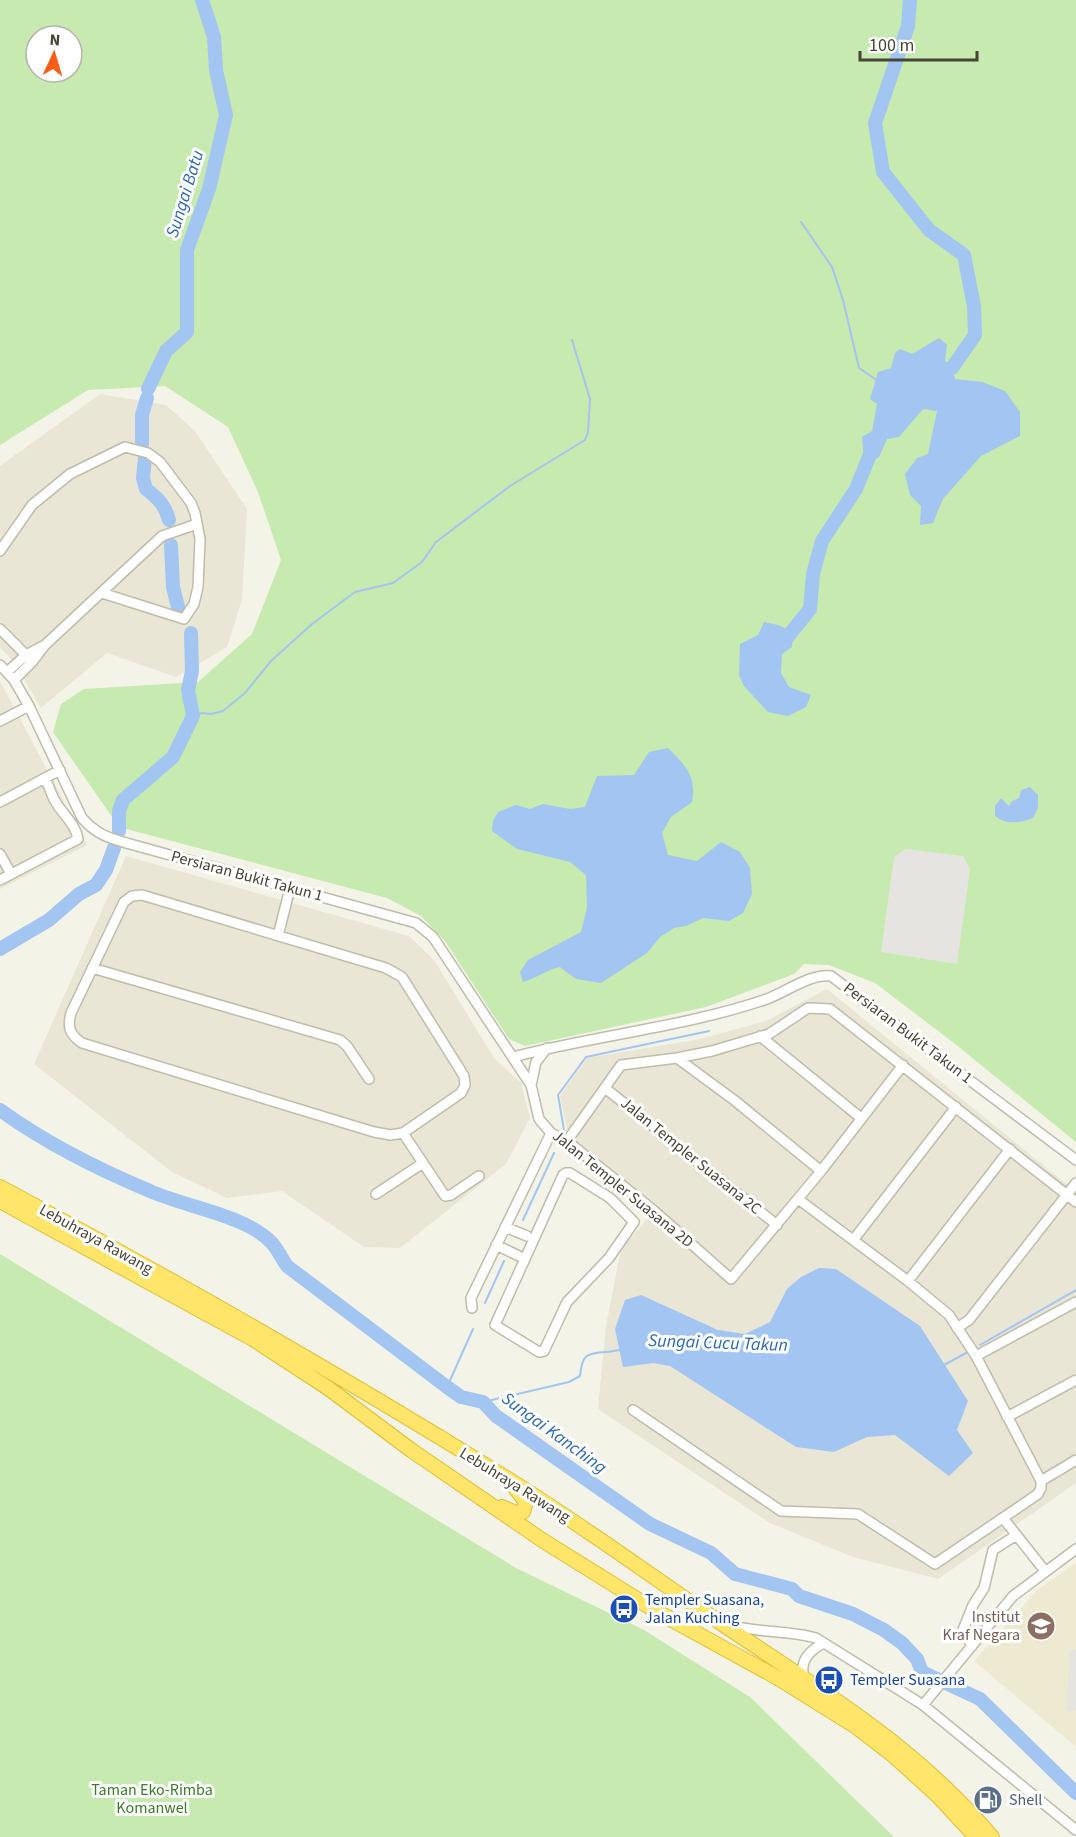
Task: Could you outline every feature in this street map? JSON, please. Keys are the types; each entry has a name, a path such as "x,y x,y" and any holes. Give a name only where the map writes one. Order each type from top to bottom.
{"highway":[{"name":"Lebuhraya Rawang","path":"0,1187 258,1329 504,1476 610,1545 804,1677 902,1748 947,1788 992,1837"},
{"name":"Lebuhraya Rawang","path":"0,1201 87,1247 271,1351 328,1388 479,1498 542,1540 656,1611 778,1678 855,1726 894,1756 938,1796 976,1837"},
{"path":"479,1498 518,1514 523,1512 526,1502 504,1476"}],"street":[{"path":"0,551 32,505 70,474 125,447 148,453 160,462 191,503 200,539 198,587 194,604 184,619 102,593"},
{"path":"7,672 45,645 162,536 197,524"},
{"path":"0,629 29,658"},
{"name":"Persiaran Bukit Takun 1","path":"7,672 29,706 82,818 93,830 130,844 416,923 433,936 513,1057 547,1048 711,1016 769,998 819,975 831,976 1076,1160"},
{"path":"0,721 29,706"},
{"path":"0,802 60,770"},
{"path":"0,880 78,839 76,829 60,808 45,778"},
{"path":"0,854 11,874"},
{"path":"278,936 290,888"},
{"path":"142,895 386,968 402,977 464,1076 465,1085 461,1093 403,1133 391,1135 374,1132 82,1043 75,1038 69,1022 92,968 124,902 132,896 142,895"},
{"path":"92,968 340,1040 347,1046 369,1079"},
{"path":"567,1141 621,1065 712,1051 769,1034 808,1008 830,1009 1076,1202"},
{"path":"760,1036 861,1119"},
{"path":"531,1085 536,1062 547,1048"},
{"name":"Jalan Templer Suasana 2D","path":"513,1057 531,1085 539,1119 551,1133 567,1141 652,1209 731,1279 777,1225"},
{"path":"677,1058 734,1100 821,1171"},
{"path":"777,1225 903,1065"},
{"name":"Jalan Templer Suasana 2C","path":"606,1088 777,1225"},
{"path":"854,1239 956,1107"},
{"path":"403,1133 445,1196 451,1195 478,1176"},
{"path":"472,1308 471,1298 551,1133"},
{"path":"908,1281 1010,1149"},
{"path":"376,1194 423,1163"},
{"path":"570,1173 610,1198 633,1219 633,1226 609,1258 567,1302 544,1351 539,1352 495,1325 563,1175 570,1173"},
{"path":"957,1328 969,1320 1076,1183"},
{"path":"633,1410 782,1511 858,1514 934,1564 1038,1494 1041,1481 976,1356 949,1315 854,1239 798,1199"},
{"path":"496,1245 517,1254 524,1235 505,1227"},
{"path":"976,1356 1076,1302"},
{"path":"1007,1417 1076,1380"},
{"path":"1041,1481 1076,1460"},
{"path":"1003,1518 1045,1571"},
{"path":"972,1646 963,1630 973,1605 984,1588 993,1550 1016,1536"},
{"path":"923,1705 1013,1596 1076,1549"},
{"path":"722,1623 751,1630 807,1635 824,1643 923,1705 1076,1830"},
{"path":"804,1677 802,1671 806,1657 813,1649 824,1643"}],"shaded area":[{"path":"100,394 166,405 195,431 247,509 242,600 227,647 176,677 107,653 41,708 13,661 0,647 0,466"},
{"path":"0,681 87,845 0,889"},
{"path":"905,849 963,856 970,869 957,964 881,952 894,857"},
{"path":"126,856 409,936 434,960 494,1058 521,1083 530,1118 506,1164 400,1248 364,1247 282,1191 227,1198 172,1172 34,1064"},
{"path":"827,989 1076,1192 1076,1483 938,1579 853,1557 770,1523 598,1409 606,1326 621,1249 659,1206 568,1134 560,1096 587,1058 700,1039 766,1021"},
{"name":"Institut Kraf Negara","path":"1076,1563 1076,1747 974,1661 1037,1590"},
{"path":"1070,1650 1076,1650 1076,1711 1066,1710"}],"green space":[{"path":"0,0 1076,0 1076,1142 954,1043 875,983 829,965 804,964 794,974 706,1007 525,1046 509,1039 445,941 421,916 387,898 119,827 53,732 61,704 84,689 198,682 252,634 281,560 258,492 228,427 165,386 88,390 0,445"},
{"name":"Taman Eko-Rimba Komanwel","path":"0,1254 516,1568 644,1630 750,1697 894,1837 0,1837"}],"water":[{"path":"939,338 947,345 945,361 952,368 955,379 982,382 1005,391 1020,412 1020,436 981,456 943,499 933,523 920,525 921,506 910,495 905,474 917,458 928,454 937,411 923,409 899,437 887,439 879,457 867,465 864,459 862,437 872,431 877,404 870,399 878,372 891,368 895,353 900,349 912,354"},
{"path":"764,622 793,632 792,647 782,654 781,673 789,687 811,695 806,707 788,716 768,712 744,686 739,675 740,644 758,635"},
{"path":"668,748 688,772 693,785 693,793 692,802 671,817 662,833 668,855 697,861 721,842 740,852 750,868 752,894 743,913 729,921 703,918 686,926 674,928 660,937 647,953 601,983 576,979 560,967 523,982 520,972 528,960 581,932 587,907 586,875 570,862 517,849 492,831 493,821 498,812 516,805 530,809 543,804 570,809 585,807 597,776 634,775 649,752"},
{"path":"1030,787 1038,795 1038,808 1033,818 1013,822 1004,821 995,816 995,806 1001,798 1009,806 1012,801 1019,798 1021,790"},
{"path":"819,1268 836,1269 920,1326 968,1401 957,1430 973,1453 949,1476 895,1435 867,1437 834,1452 796,1447 670,1366 653,1363 623,1367 615,1329 625,1300 641,1295 718,1330 745,1334 770,1322 787,1289 801,1277"}],"waterway":[{"name":"Sungai Batu","path":"148,389 166,351 187,332 187,250 209,189 226,115 216,70 214,37 202,0"},
{"path":"910,0 908,26 875,123 883,172 929,230 964,255 974,306 975,335 952,368 936,372"},
{"path":"801,222 832,267 843,300 859,368 878,381"},
{"path":"193,716 223,711 245,693 271,661 312,624 355,592 393,583 422,562 436,542 510,486 585,440 588,432 590,399 572,340"},
{"name":"Sungai Batu","path":"142,444 142,415 147,398"},
{"path":"781,645 810,609 813,574 822,541 856,489 873,447"},
{"name":"Sungai Batu","path":"145,458 143,478 146,489 160,502 169,520"},
{"name":"Sungai Batu","path":"171,545 173,587 178,607"},
{"name":"Sungai Batu","path":"119,831 119,811 123,800 173,757 193,716 188,690 192,671 191,633"},
{"name":"Sungai Batu","path":"0,949 49,920 79,894 96,885 106,870 114,848"},
{"path":"564,1130 558,1095 586,1057 709,1031"},
{"name":"Sungai Kanching","path":"0,1110 54,1145 111,1174 164,1197 231,1218 261,1233 272,1243 287,1266 447,1387 461,1397 483,1402 496,1416 650,1524 711,1553 735,1574 792,1589 799,1596 853,1614 884,1630 902,1643 917,1659 922,1672 980,1699 1076,1793"},
{"path":"523,1220 554,1153"},
{"path":"485,1303 504,1261"},
{"name":"Sungai Cucu Takun","path":"980,1345 1076,1290"},
{"path":"447,1387 473,1329"},
{"name":"Sungai Cucu Takun","path":"483,1402 569,1382 580,1376 586,1356 621,1350"},
{"name":"Sungai Cucu Takun","path":"944,1365 968,1352"}],"place":[{"name":"Templer Suasana, Jalan Kuching","path":"624,1609"},
{"name":"Institut Kraf Negara","path":"1041,1626"},
{"name":"Templer Suasana","path":"829,1680"},
{"name":"Shell","path":"988,1800"}]}
